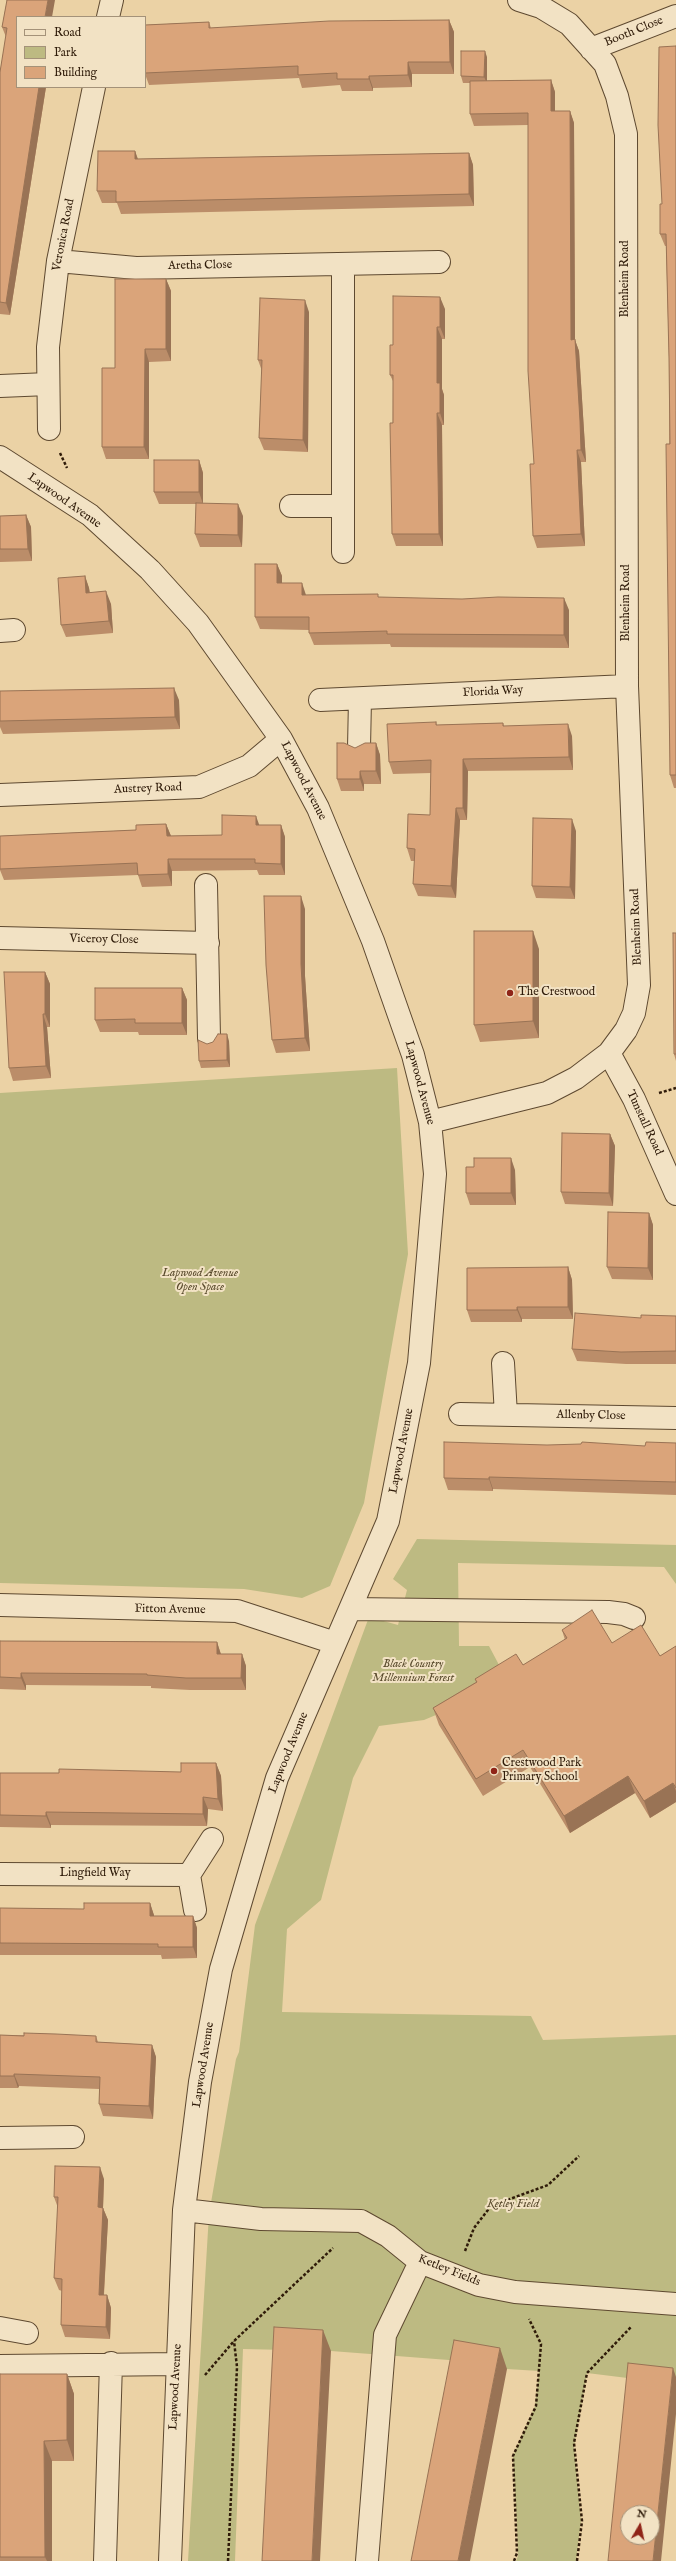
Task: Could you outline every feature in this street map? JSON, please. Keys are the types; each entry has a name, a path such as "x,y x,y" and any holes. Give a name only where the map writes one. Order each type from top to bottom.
{"street":[{"path":"108,16 112,0"},
{"name":"Blenheim Road","path":"430,1122 547,1093 576,1078 609,1053 626,1030 634,1013 639,985 627,686 626,134 617,96 605,64 568,24 541,7 519,0"},
{"name":"Booth Close","path":"592,49 676,16"},
{"name":"Veronica Road","path":"49,429 48,347 58,261 94,88"},
{"name":"Aretha Close","path":"58,261 136,268 439,262"},
{"path":"342,264 343,552"},
{"path":"0,386 48,384"},
{"name":"Lapwood Avenue","path":"0,457 90,515 150,570 198,623 281,739 318,808 374,942 413,1055 430,1122 435,1174 419,1363 388,1520 277,1778 221,1969 200,2082 184,2210 170,2561"},
{"path":"291,506 343,506"},
{"name":"Florida Way","path":"320,700 627,686"},
{"path":"359,748 360,699"},
{"name":"Austrey Road","path":"0,795 198,787 249,766 281,739"},
{"path":"206,885 210,1038"},
{"name":"Viceroy Close","path":"0,938 208,943"},
{"name":"Tunstall Road","path":"609,1053 634,1099 676,1194"},
{"path":"503,1363 506,1415"},
{"name":"Allenby Close","path":"460,1414 676,1418"},
{"name":"Fitton Avenue","path":"0,1605 237,1611 335,1643"},
{"path":"350,1609 608,1612 624,1614 634,1618"},
{"path":"195,1910 189,1875 212,1840"},
{"name":"Lingfield Way","path":"0,1874 189,1875"},
{"path":"0,2138 73,2137"},
{"name":"Ketley Fields","path":"184,2210 261,2220 361,2221 388,2236 420,2262 479,2284 515,2292 666,2303"},
{"path":"367,2561 385,2335 420,2262"},
{"path":"0,2328 27,2332"},
{"path":"0,2366 111,2363 177,2364"},
{"path":"105,2561 111,2363"}],"path":[{"path":"456,2276 474,2228 491,2206 548,2186 579,2156"},
{"path":"204,2376 234,2341 361,2221"},
{"path":"514,2561 517,2553 513,2456 536,2406 541,2344 515,2292"},
{"path":"577,2561 582,2521 574,2443 587,2373 666,2303"},
{"path":"228,2561 237,2367 234,2341"}],"green space":[{"name":"Lapwood Avenue Open Space","path":"397,1068 408,1254 364,1503 330,1586 302,1598 244,1589 0,1583 0,1093"},
{"name":"Ketley Field","path":"417,1539 676,1545 676,1584 664,1567 458,1563 459,1646 489,1646 507,1680 481,1696 424,1720 379,1726 353,1778 321,1900 287,1929 282,2012 531,2016 543,2040 676,2035 676,2384 587,2373 574,2447 581,2521 576,2561 516,2561 518,2556 513,2456 535,2406 539,2371 507,2369 462,2361 331,2351 243,2349 235,2561 188,2561 209,2214 236,2059 239,2052 255,1925 369,1617 398,1625 407,1590 393,1579"}],"building":[{"path":"7,0 48,0 45,16 16,16 16,88 39,88 6,303 0,302 0,72 7,28 2,27"},
{"path":"449,20 450,62 408,62 408,75 369,76 369,79 337,79 337,73 298,75 298,66 146,73 146,25 209,22 209,28 329,21"},
{"path":"676,46 676,775 670,775 666,444 670,444 669,358 666,234 660,234 660,204 662,204 658,125 659,47"},
{"path":"461,51 485,51 484,77 461,76"},
{"path":"551,80 551,111 570,111 571,340 575,339 580,421 581,450 577,450 581,534 533,536 530,464 534,464 528,371 528,113 470,114 470,81"},
{"path":"98,151 135,151 135,159 469,153 469,194 116,202 116,191 97,191"},
{"path":"115,279 166,279 166,349 145,349 144,447 102,447 102,368 115,368"},
{"path":"393,296 440,297 440,327 437,327 437,383 440,383 440,413 437,413 439,534 392,534 390,423 393,423 393,375 390,375 390,345 393,345"},
{"path":"260,298 305,300 303,440 259,438 262,360 258,360"},
{"path":"154,460 199,460 199,492 154,492"},
{"path":"196,503 238,504 238,535 195,534"},
{"path":"26,515 28,549 0,549 0,516"},
{"path":"255,564 277,564 277,583 302,583 302,595 378,594 378,597 462,599 498,597 564,598 564,635 387,634 387,631 309,633 309,617 255,617"},
{"path":"85,576 86,593 106,591 109,621 61,625 58,578"},
{"path":"174,688 175,717 0,721 0,691"},
{"path":"436,722 436,725 503,723 503,726 568,724 569,757 463,759 463,808 456,808 451,886 413,884 415,849 407,848 408,814 430,815 431,760 389,762 387,724"},
{"path":"337,743 344,743 355,748 365,743 376,743 376,771 360,771 360,779 337,779"},
{"path":"222,815 256,816 256,825 281,825 281,864 255,863 255,859 168,859 168,874 138,875 137,863 0,869 0,836 136,830 136,825 166,824 167,836 222,835"},
{"path":"533,818 572,819 570,887 532,886"},
{"path":"264,896 301,896 301,964 305,1038 272,1040 266,965"},
{"name":"The Crestwood","path":"474,931 533,931 533,1021 474,1025"},
{"path":"673,933 676,933 676,1054 674,1054"},
{"path":"4,972 45,972 45,1014 43,1014 46,1066 9,1068"},
{"path":"95,988 182,988 182,1023 135,1023 135,1019 95,1020"},
{"path":"218,1034 227,1034 227,1060 199,1061 198,1040 207,1044 213,1042"},
{"path":"562,1133 610,1134 609,1193 561,1192"},
{"path":"474,1158 511,1158 511,1193 466,1193 466,1167 474,1167"},
{"path":"608,1212 649,1213 648,1268 607,1267"},
{"path":"568,1267 568,1307 517,1307 517,1310 467,1310 467,1268"},
{"path":"575,1313 641,1318 641,1315 676,1316 676,1351 621,1352 572,1349"},
{"path":"444,1442 547,1445 581,1444 582,1442 645,1446 646,1442 676,1443 676,1482 489,1477 489,1479 444,1478"},
{"path":"592,1610 612,1643 641,1625 660,1656 676,1646 676,1788 673,1783 644,1801 628,1776 564,1816 523,1750 476,1779 433,1708 477,1682 475,1679 516,1654 523,1665 567,1638 562,1630"},
{"path":"0,1641 217,1642 217,1654 242,1654 241,1678 186,1678 147,1674 21,1673 21,1678 0,1677"},
{"path":"181,1763 216,1763 218,1799 203,1797 203,1814 46,1812 46,1816 0,1815 0,1773 59,1773 59,1769 181,1772"},
{"path":"84,1903 150,1903 150,1916 193,1916 193,1947 158,1947 158,1944 0,1943 0,1908 84,1909"},
{"path":"24,2033 96,2036 96,2042 152,2045 149,2106 99,2104 100,2077 14,2074 14,2076 0,2076 0,2035 24,2036"},
{"path":"55,2166 100,2167 98,2207 103,2208 99,2295 107,2295 106,2327 61,2325 62,2279 54,2278 58,2197 54,2197"},
{"path":"274,2327 323,2330 312,2561 262,2561"},
{"path":"454,2340 500,2348 458,2561 411,2561"},
{"path":"628,2363 673,2368 659,2505 620,2505 620,2545 655,2545 653,2561 608,2561"},
{"path":"0,2374 67,2374 67,2440 44,2441 45,2557 0,2557"}],"place":[{"name":"The Crestwood","path":"510,993"},
{"name":"Crestwood Park Primary School","path":"494,1771"}],"park label":[{"name":"Black Country Millennium Forest","path":"413,1672"}]}
